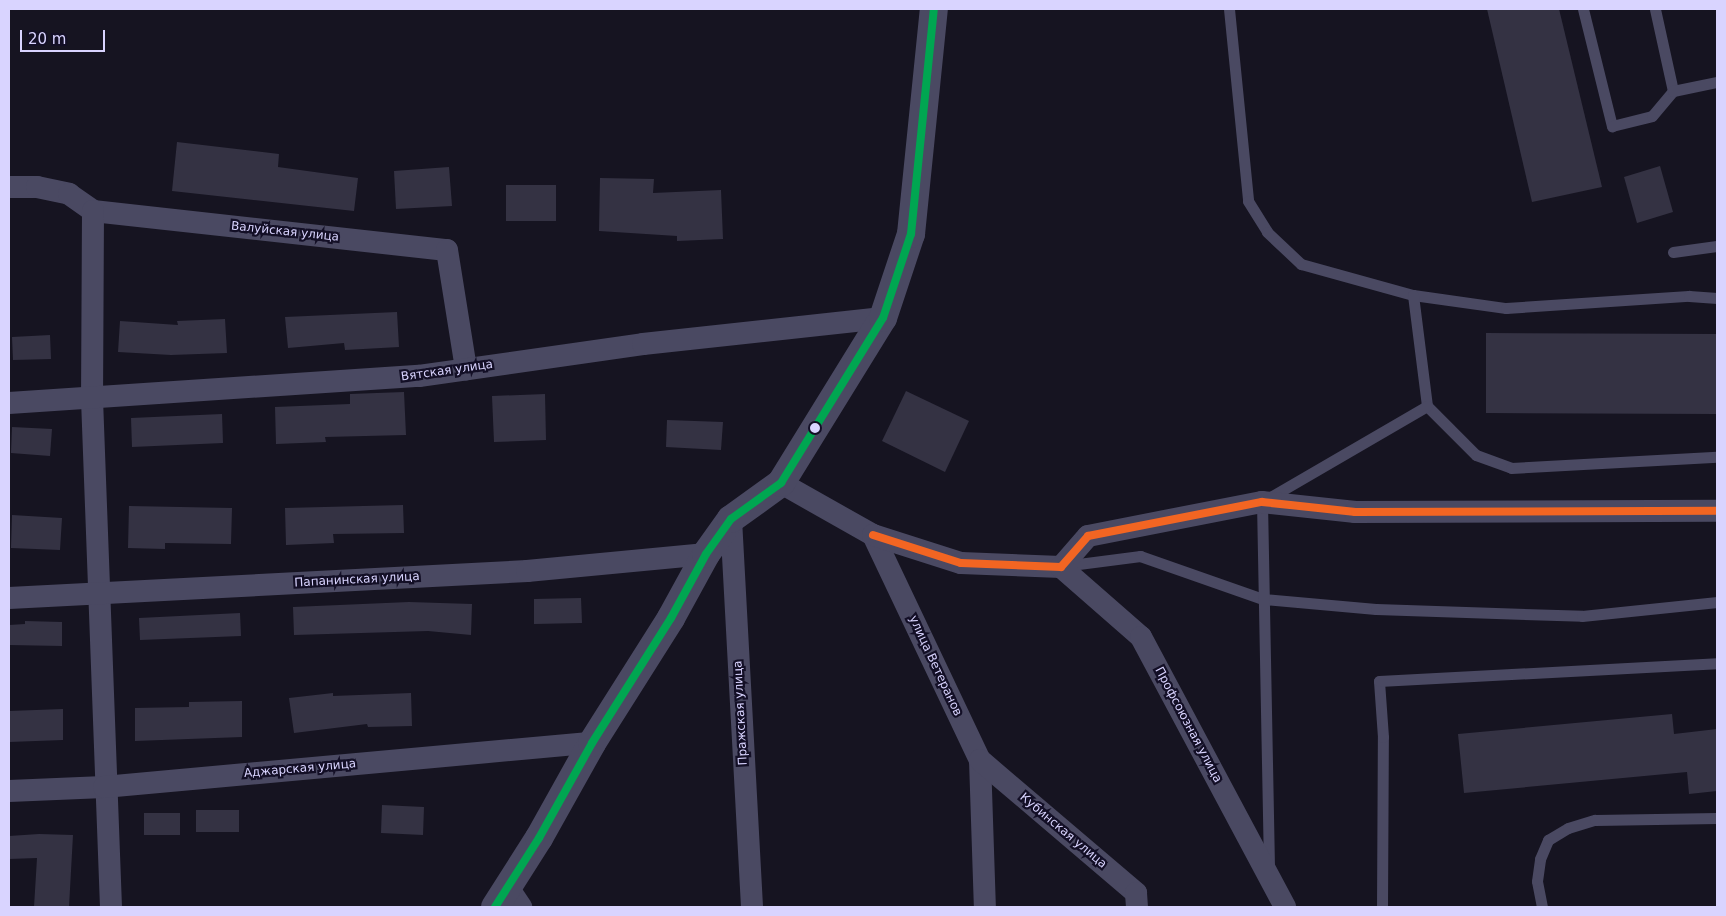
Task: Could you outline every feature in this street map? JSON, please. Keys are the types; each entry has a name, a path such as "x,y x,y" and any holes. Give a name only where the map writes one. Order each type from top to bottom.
{"street":[{"path":"508,901 592,742 671,618 706,554 731,519 781,483 883,318 911,234 934,9"},
{"name":"Валуйская улица","path":"9,187 37,187 68,194 93,211 447,250 466,369"},
{"path":"93,211 92,399 101,594 104,787 111,907"},
{"name":"Вятская улица","path":"9,403 419,376 643,344 883,318"},
{"path":"781,483 873,535 961,563 1061,567 1088,536 1262,502 1355,512 1717,511"},
{"name":"Пражская улица","path":"731,519 752,907"},
{"name":"улица Ветеранов","path":"873,535 980,760 985,907"},
{"name":"Папанинская улица","path":"9,598 527,571 706,554"},
{"name":"Профсоюзная улица","path":"1061,567 1142,637 1285,907"},
{"name":"Аджарская улица","path":"9,791 104,787 592,742"},
{"name":"Кубинская улица","path":"980,760 1136,893 1137,907"}],"lane":[{"path":"1229,9 1248,201 1267,232 1301,264 1413,295 1506,308 1689,296 1717,298"},
{"path":"1583,9 1612,126 1652,116 1673,91 1717,82"},
{"path":"1655,9 1673,91"},
{"path":"1674,252 1717,246"},
{"path":"1413,295 1427,406 1476,455 1511,468 1717,456"},
{"path":"1269,877 1262,502 1427,406"},
{"path":"1061,567 1140,556 1263,598 1376,609 1582,616 1717,602"},
{"path":"1382,907 1383,737 1379,681 1717,663"},
{"path":"1542,907 1537,881 1540,859 1548,840 1568,828 1595,820 1717,818"}],"building":[{"path":"1487,9 1559,9 1602,187 1532,202"},
{"path":"177,142 279,154 278,167 358,178 354,211 172,191"},
{"path":"1660,166 1673,212 1637,223 1624,177"},
{"path":"449,167 452,206 396,209 394,171"},
{"path":"600,178 654,179 653,193 721,190 723,239 677,241 677,236 599,231"},
{"path":"506,185 556,185 556,221 506,221"},
{"path":"397,312 399,347 345,350 344,343 288,348 285,317"},
{"path":"225,319 227,353 171,355 118,352 120,321 178,325 177,321"},
{"path":"1486,333 1717,334 1717,414 1486,413"},
{"path":"50,335 51,359 13,360 12,337"},
{"path":"906,391 969,421 945,472 882,441"},
{"path":"404,392 406,435 325,437 326,442 276,444 275,407 350,404 350,394"},
{"path":"545,394 546,440 494,442 492,396"},
{"path":"222,414 223,443 132,447 131,418"},
{"path":"667,420 723,422 721,450 666,447"},
{"path":"12,427 52,429 50,456 11,453"},
{"path":"403,505 404,533 333,534 334,543 286,545 285,508"},
{"path":"129,506 232,508 231,544 165,543 165,549 128,548"},
{"path":"12,515 62,518 60,550 11,548"},
{"path":"581,598 582,623 534,624 534,599"},
{"path":"409,602 472,604 471,635 428,631 294,635 293,607"},
{"path":"240,613 241,636 140,640 139,618"},
{"path":"25,621 62,622 62,646 9,645 9,625 25,624"},
{"path":"333,693 333,696 411,693 412,726 368,727 367,724 294,733 289,698"},
{"path":"242,701 242,737 135,741 135,708 189,707 189,702"},
{"path":"63,709 63,740 9,742 9,711"},
{"path":"1672,714 1674,734 1717,729 1717,791 1689,794 1687,772 1464,793 1458,734"},
{"path":"382,805 424,807 423,835 381,833"},
{"path":"196,810 239,810 239,832 196,832"},
{"path":"144,813 180,813 180,835 144,835"},
{"path":"39,834 73,835 69,907 34,907 37,858 9,859 9,836"}],"transit line":[{"path":"495,907 539,838 592,743 671,618 706,554 731,519 781,483 883,318 911,234 934,9"},
{"path":"873,535 961,563 1061,567 1088,536 1262,502 1355,512 1717,511"}]}
